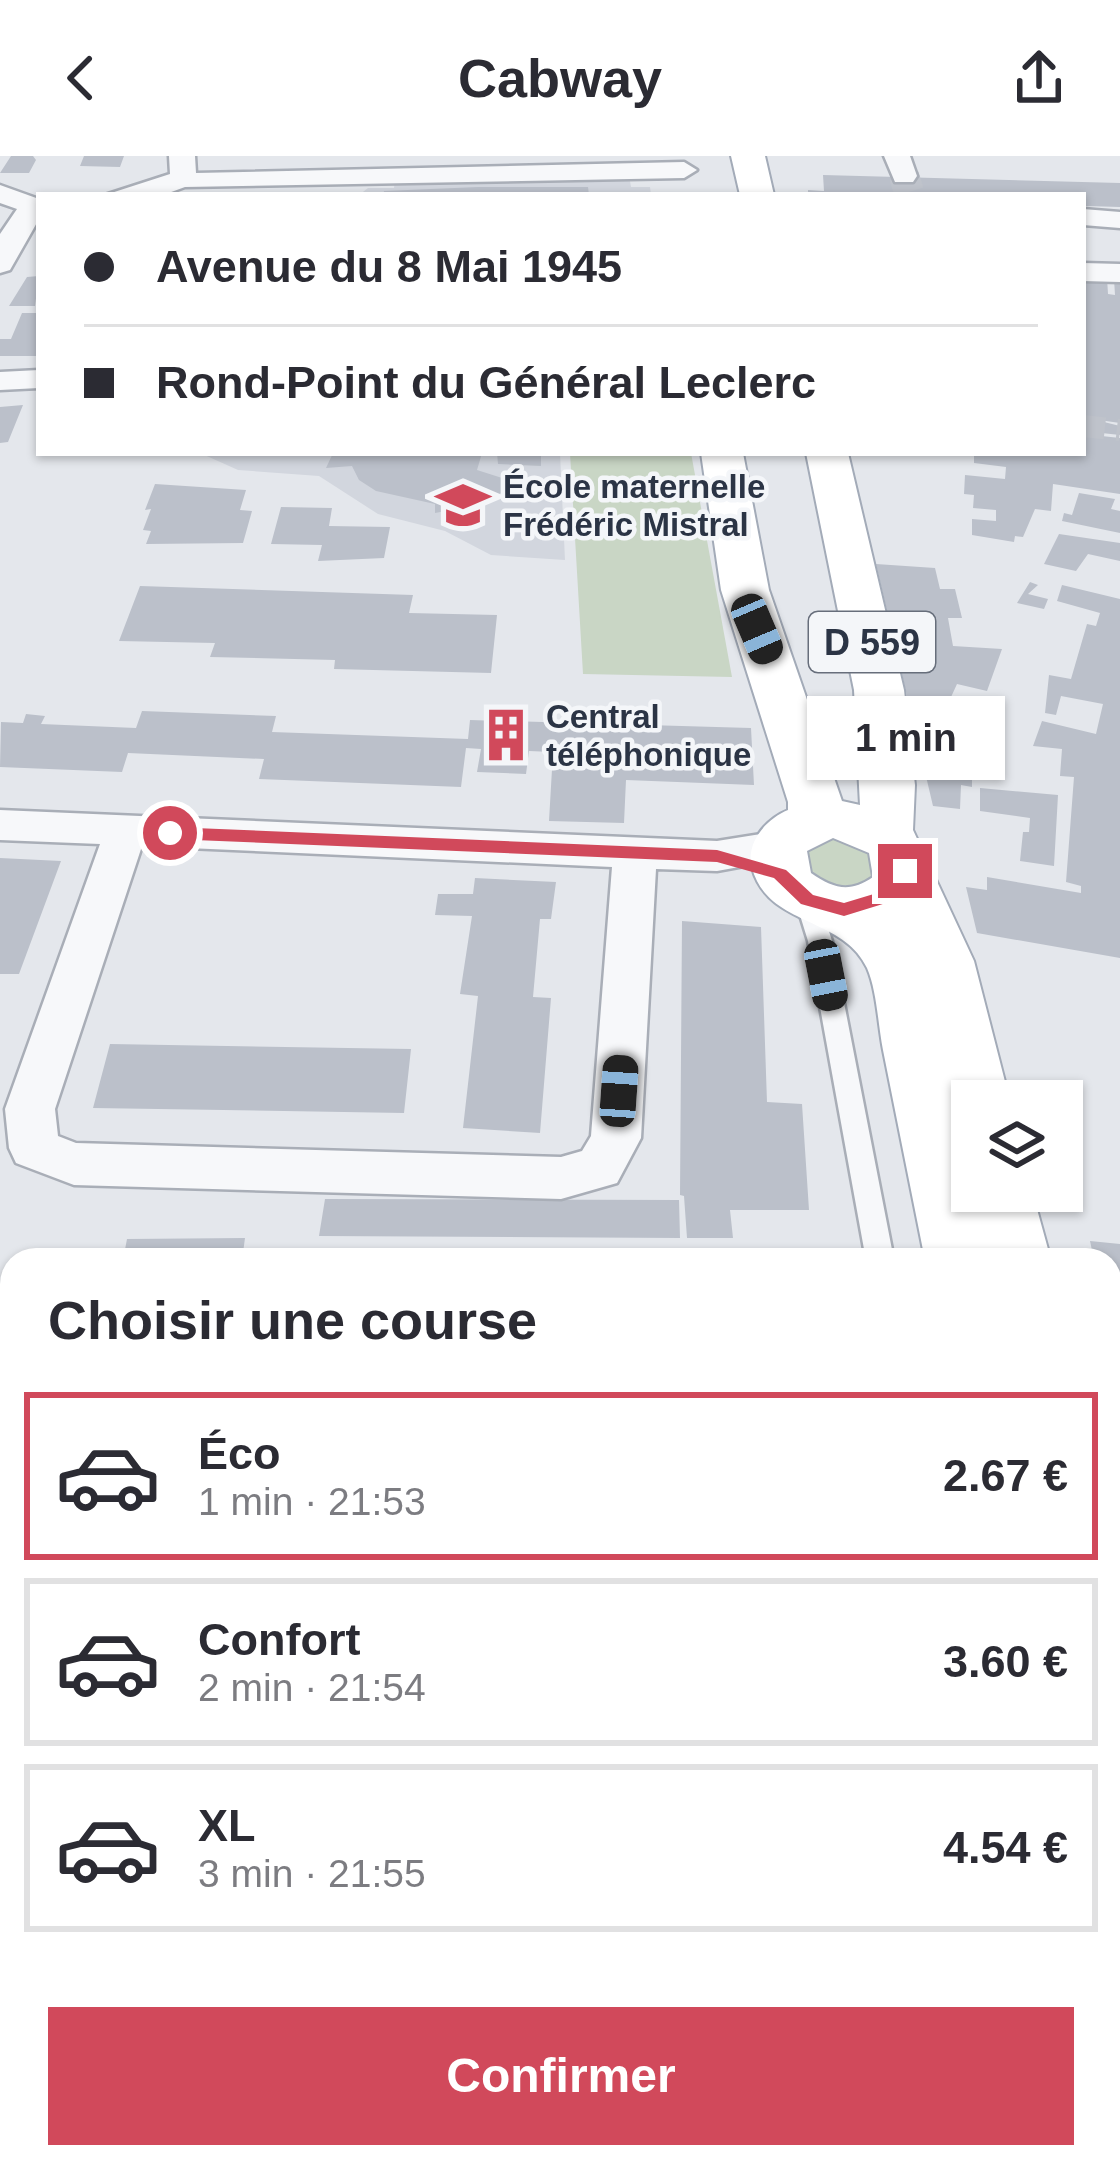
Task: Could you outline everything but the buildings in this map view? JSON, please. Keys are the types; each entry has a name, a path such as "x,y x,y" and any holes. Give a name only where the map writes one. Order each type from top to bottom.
{"main road":[{"path":"722,156 730,192"},
{"path":"748,156 756,192"},
{"name":"D 559","path":"723,456 745,590 815,802 805,870"},
{"name":"D 559","path":"828,456 886,711 895,853 944,962 973,1080"},
{"path":"851,820 895,853 893,895 805,870 851,820"},
{"path":"805,870 894,957 957,1248"},
{"path":"1004,1212 1013,1248"}],"street":[{"path":"145,192 182,167 348,184 684,170"},
{"path":"0,193 36,206"},
{"path":"0,264 20,220 36,208"},
{"path":"1086,218 1120,220"},
{"path":"1086,272 1120,273"},
{"path":"0,381 36,380"},
{"path":"0,825 717,856 805,870"},
{"path":"126,831 110,911 30,1109 34,1148 74,1163 561,1178 599,1168 616,1138 634,853"}],"lane":[{"path":"805,870 878,1248"}],"shaded area":[{"path":"395,181 630,181 631,187 650,187 651,192 363,192 394,188"},
{"name":"École maternelle Frédéric Mistral","path":"207,456 560,456 565,560 491,555 445,531 378,514 319,476 238,470"}],"green space":[{"path":"570,456 692,456 732,677 583,674"},
{"path":"800,826 903,858 844,909 779,846"}],"tunnel":[{"path":"904,176 909,192"},
{"path":"1086,426 1120,430"}],"place":[{"name":"École maternelle Frédéric Mistral","path":"463,505"},
{"name":"Central téléphonique","path":"506,735"}],"route":[{"path":"170,833 717,856 780,874 807,899 844,909 863,908 893,895 905,871"}]}
